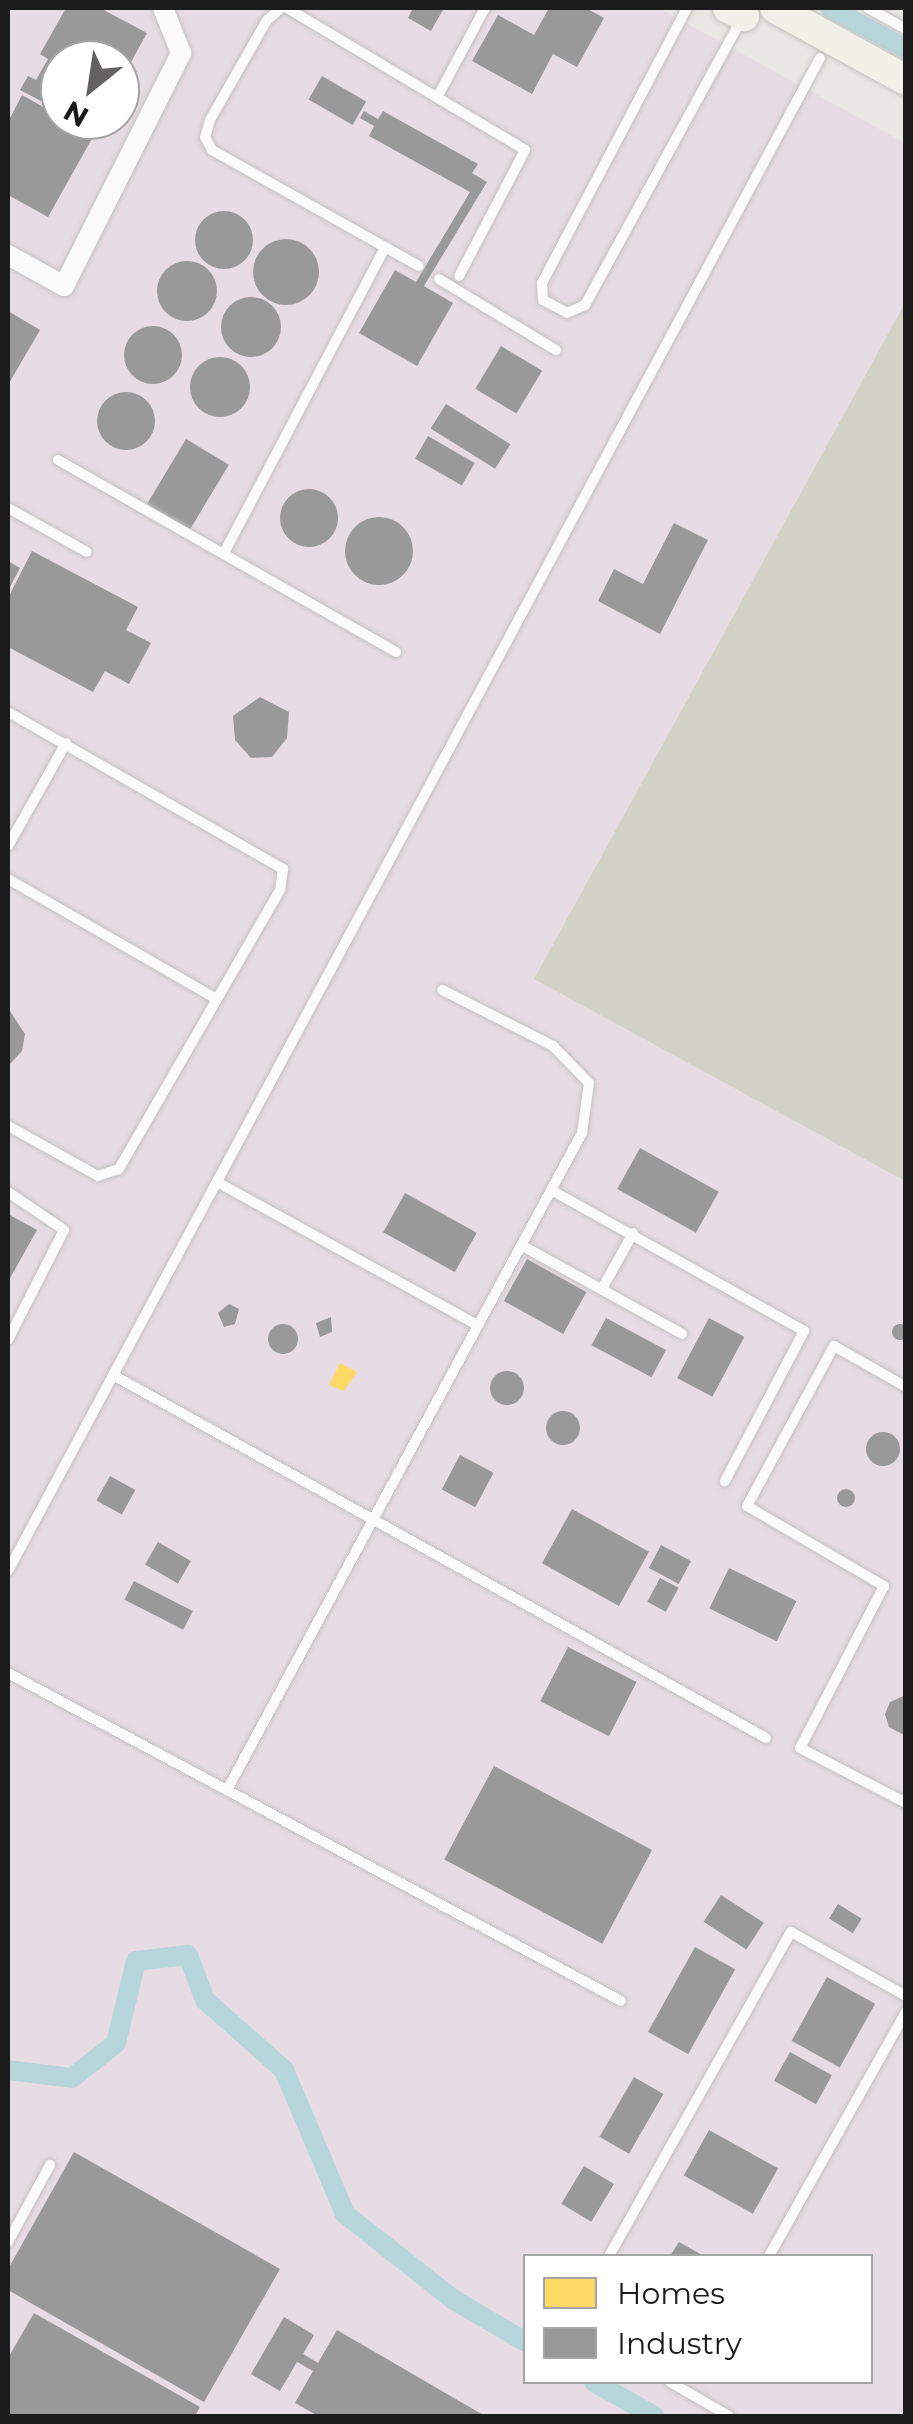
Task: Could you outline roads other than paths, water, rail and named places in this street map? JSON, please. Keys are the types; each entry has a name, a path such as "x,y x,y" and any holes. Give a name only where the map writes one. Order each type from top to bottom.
{"street":[{"path":"8,255 64,286 181,52 163,8"},
{"path":"775,8 906,80"}],"lane":[{"path":"419,266 212,150 205,137 267,20 284,8 439,94 525,150 459,276"},
{"path":"439,94 485,8"},
{"path":"686,8 542,283 543,300 567,313 585,305 736,12"},
{"path":"868,8 906,29"},
{"path":"8,1571 820,58"},
{"path":"224,552 385,246"},
{"path":"439,279 556,350"},
{"path":"58,460 396,652"},
{"path":"8,508 87,552"},
{"path":"8,712 283,869 280,890 110,1177 8,1126"},
{"path":"8,846 66,743"},
{"path":"8,879 217,999"},
{"path":"227,1790 582,1133 588,1083 553,1046 442,990"},
{"path":"216,1182 477,1325"},
{"path":"551,1190 804,1331 725,1482"},
{"path":"8,1192 64,1230 8,1340"},
{"path":"602,1289 633,1233"},
{"path":"521,1246 682,1334"},
{"path":"906,1387 834,1346 747,1506 884,1586 800,1748 906,1803"},
{"path":"113,1375 766,1738"},
{"path":"8,1673 621,2001"},
{"path":"609,2254 791,1932 906,1996"},
{"path":"770,2254 906,2012"},
{"path":"8,2242 50,2165"},
{"path":"674,2384 729,2416"},
{"path":"692,2394 698,2384"}],"waterway":[{"path":"830,8 906,49"},
{"path":"8,2070 72,2078 116,2043 136,1961 188,1955 205,2000 284,2070 345,2214 454,2300 523,2340"},
{"path":"598,2384 654,2416"}]}
